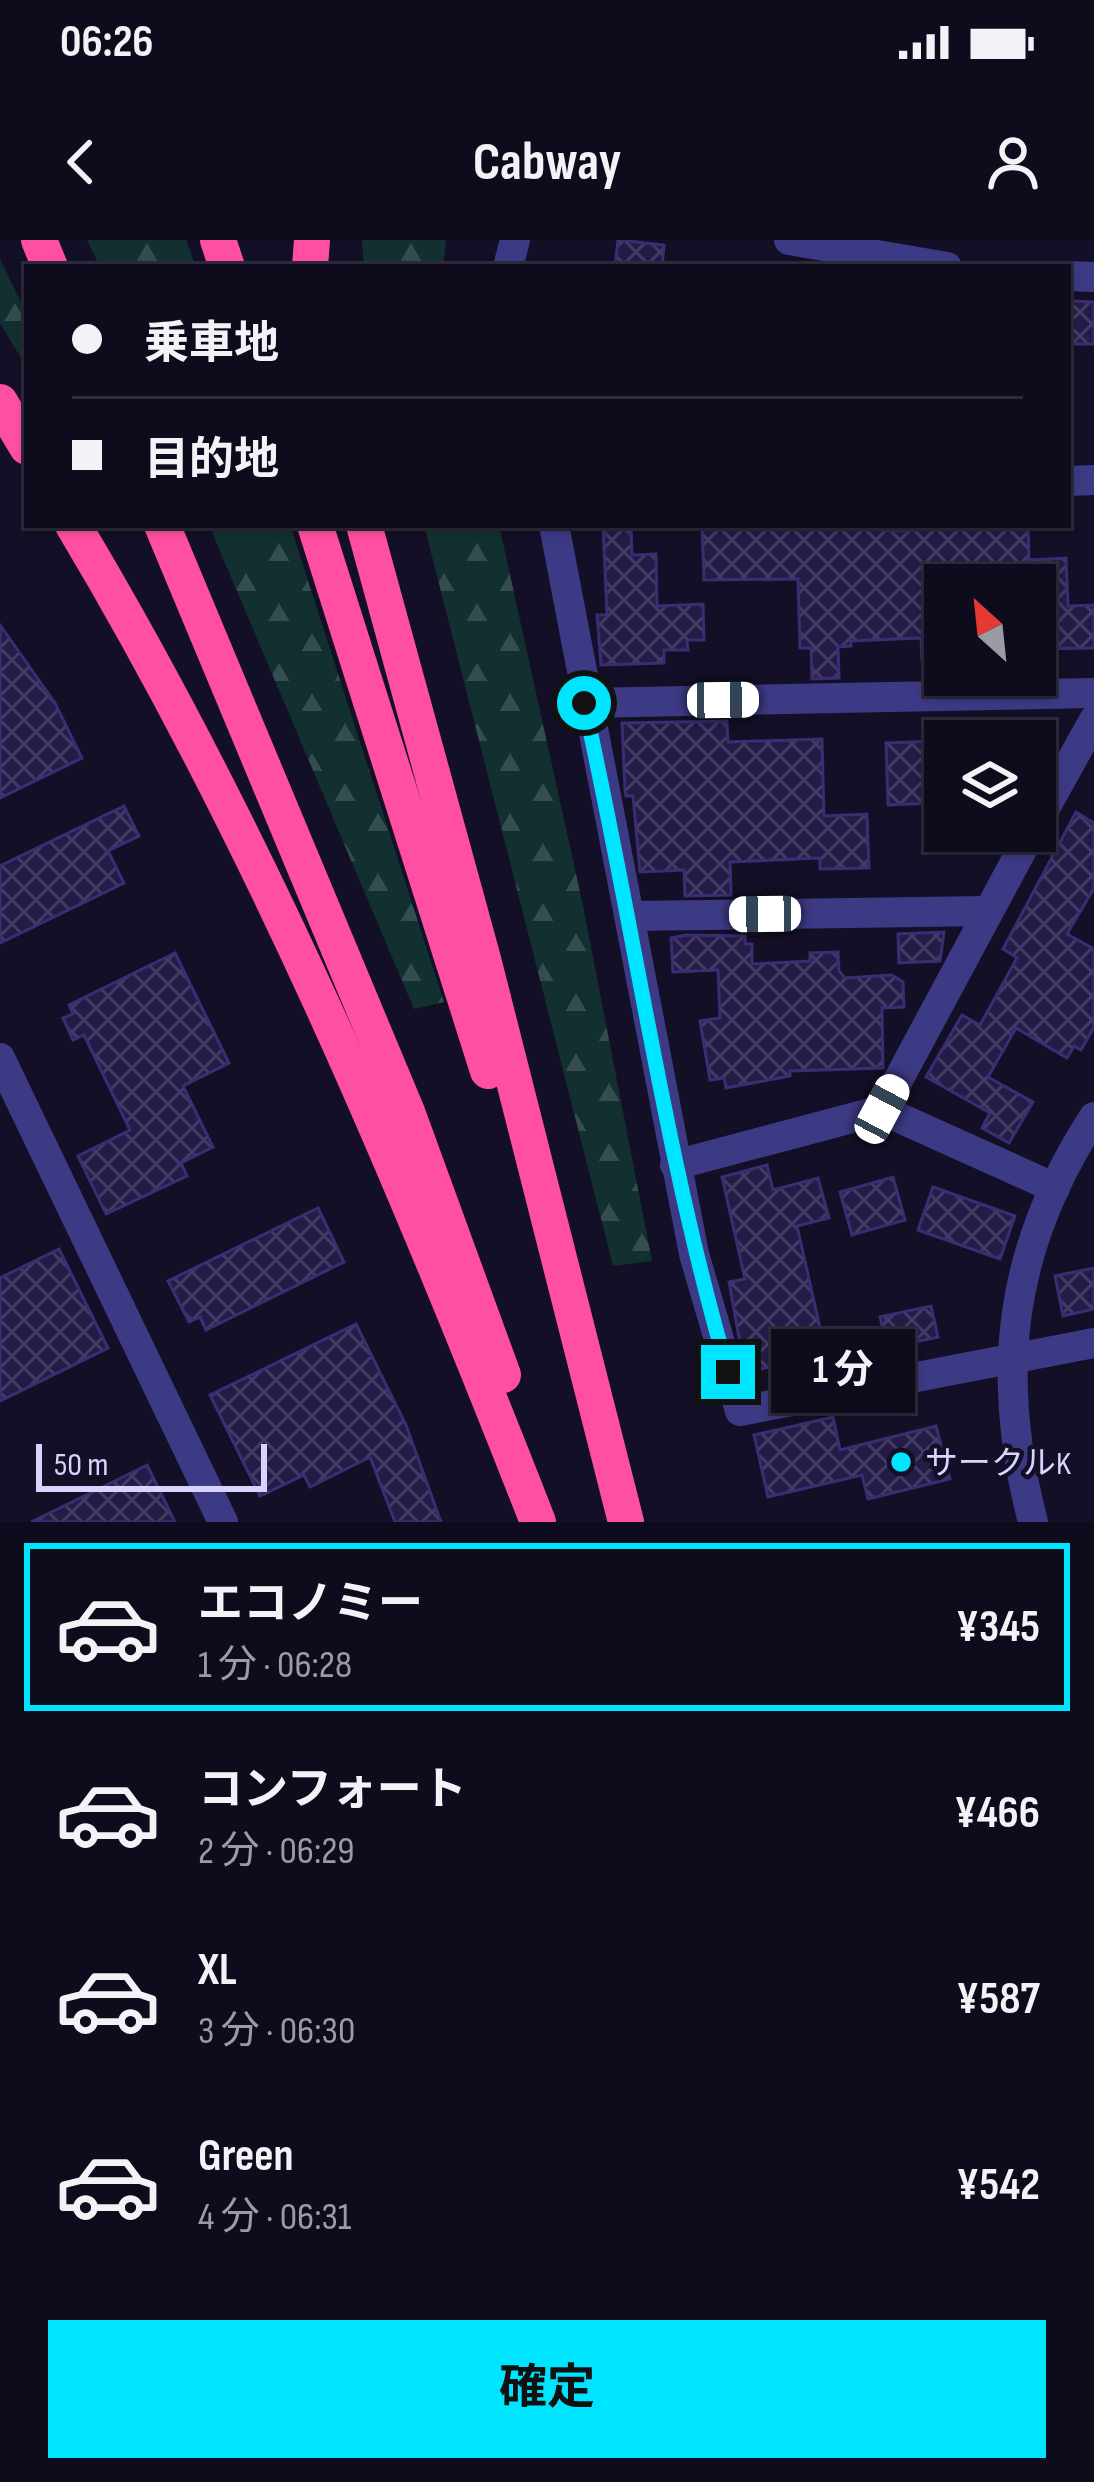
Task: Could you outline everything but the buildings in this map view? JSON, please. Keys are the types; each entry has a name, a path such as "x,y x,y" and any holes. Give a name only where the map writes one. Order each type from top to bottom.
{"highway":[{"path":"0,402 24,442"},
{"path":"76,528 257,870 363,1097 542,1522"},
{"path":"163,528 407,1112 487,1319 542,1522"},
{"path":"316,528 615,1480"},
{"path":"365,528 483,959 626,1522"}],"street":[{"path":"789,240 929,264"},
{"path":"555,528 584,703 631,916 694,1255 740,1411 1094,1342"},
{"path":"584,703 1094,693"},
{"path":"1056,789 1094,720"},
{"path":"882,1109 1021,852"},
{"path":"631,916 988,910"},
{"path":"0,1058 223,1522"},
{"path":"676,1165 882,1109 1055,1188"},
{"path":"1033,1522 1010,1411 1010,1359 1025,1266 1055,1188 1094,1117"}],"green space":[{"path":"87,240 186,240 195,264 99,264"},
{"path":"362,240 446,240 443,264 364,264"},
{"path":"0,259 24,309 24,363 0,323"},
{"path":"210,528 291,528 444,1002 414,1009"},
{"path":"425,528 500,528 582,901 652,1261 613,1266"}],"place":[{"name":"サークルK","path":"901,1462"}],"route":[{"path":"584,703 631,916 694,1255 728,1372"}]}
